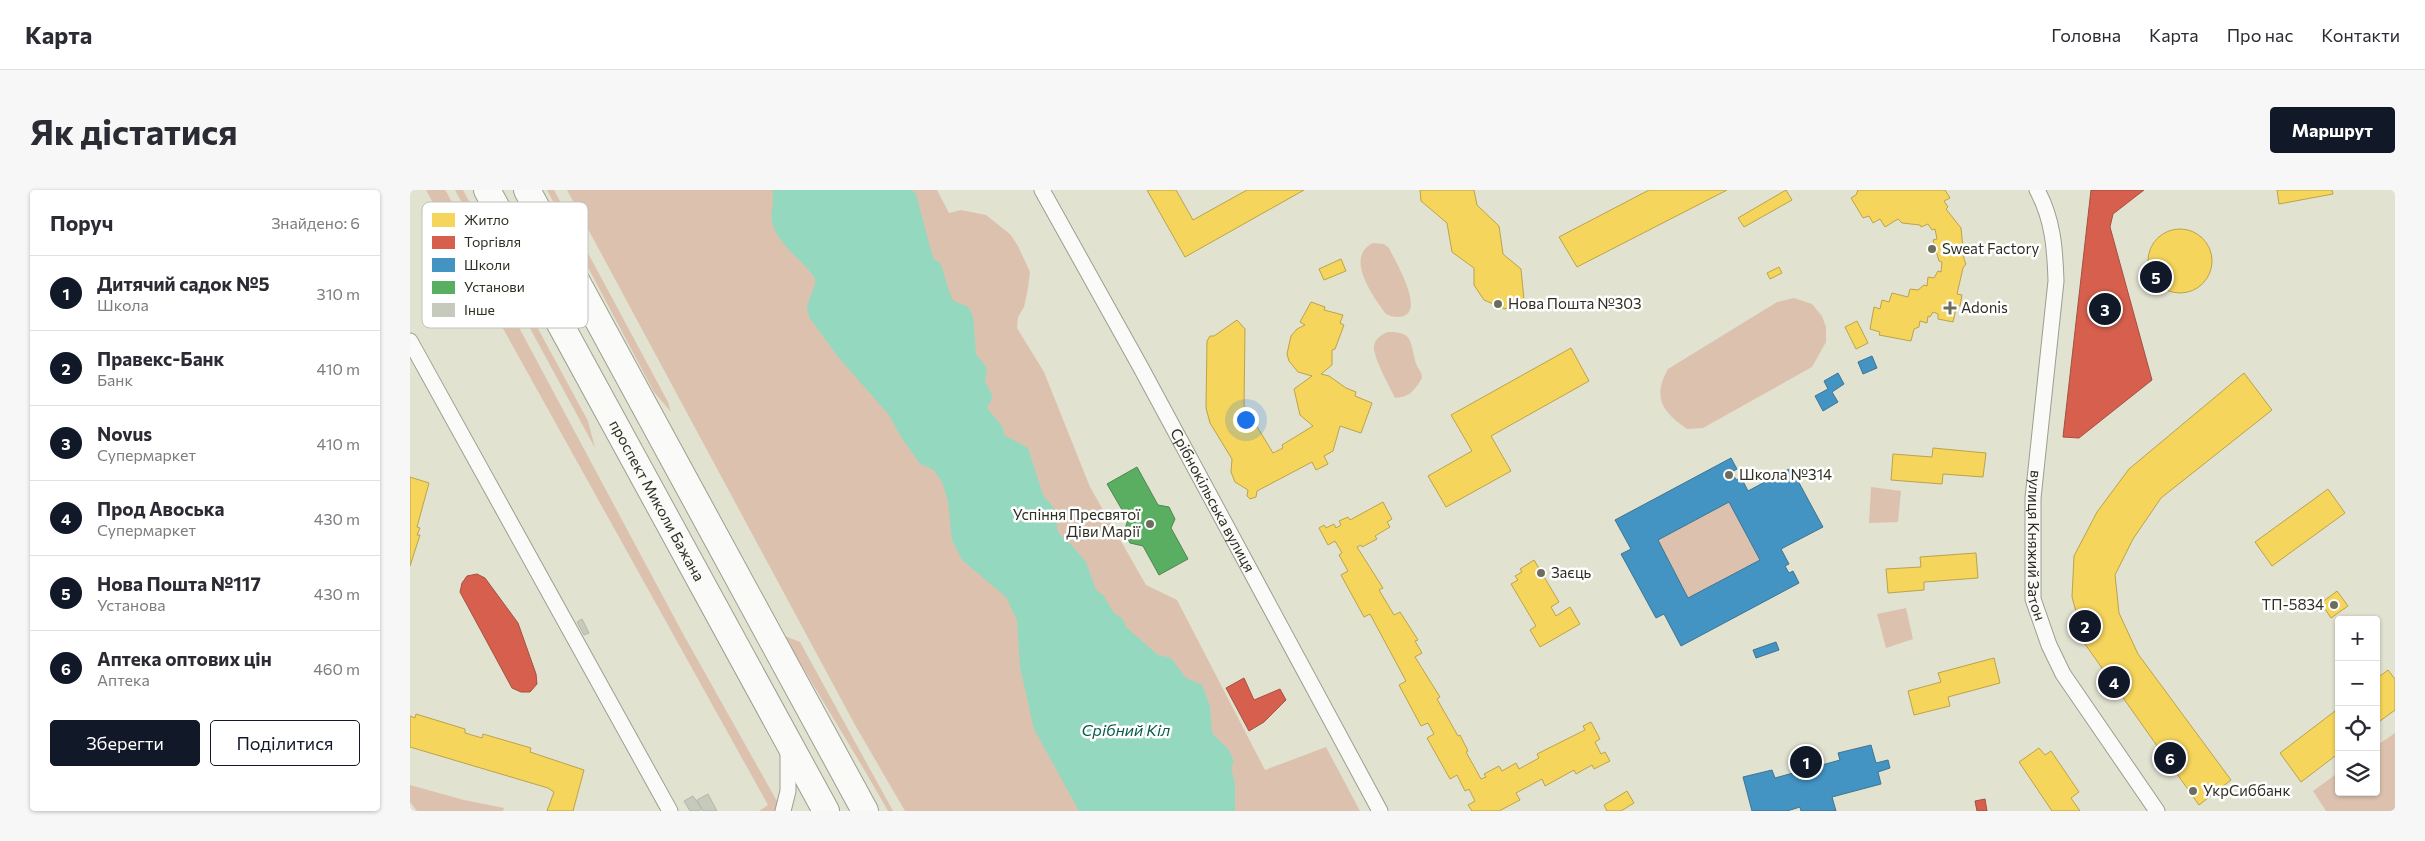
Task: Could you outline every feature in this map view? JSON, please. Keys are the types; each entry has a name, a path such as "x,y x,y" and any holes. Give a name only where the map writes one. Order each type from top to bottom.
{"highway":[{"name":"проспект Миколи Бажана","path":"487,190 494,202"},
{"path":"527,190 534,202"},
{"path":"588,302 865,811"},
{"name":"проспект Миколи Бажана","path":"562,328 826,811"}],"street":[{"name":"Срібнокільська вулиця","path":"1042,190 1140,366 1380,811"},
{"name":"вулиця Княжий Затон","path":"2037,190 2051,225 2055,248 2056,282 2033,498 2033,599 2048,645 2063,674 2157,811"},
{"path":"410,341 670,811"},
{"path":"783,811 788,791 788,744"}],"shaded area":[{"path":"426,190 445,190 452,202 433,202"},
{"path":"455,190 463,190 469,202 462,202"},
{"path":"547,190 554,190 560,202 553,202"},
{"path":"567,190 937,190 949,213 961,210 986,215 1010,234 1030,272 1024,307 1018,317 1017,328 1044,372 1090,487 1146,585 1177,600 1265,770 1326,747 1360,811 905,811 855,725 588,229 588,202 573,202"},
{"path":"1373,243 1384,244 1389,248 1402,273 1410,294 1411,304 1409,311 1404,316 1394,317 1385,313 1368,287 1361,267 1361,257 1365,249"},
{"path":"588,253 668,402 671,412 654,392 588,267"},
{"path":"1794,298 1812,304 1822,316 1826,327 1826,342 1812,367 1703,428 1687,429 1678,423 1666,410 1660,396 1663,379 1668,369 1777,302"},
{"path":"503,328 519,328 682,632 778,803 775,811 759,811 768,805"},
{"path":"530,328 538,328 588,421 595,448"},
{"path":"1387,332 1406,335 1411,342 1422,376 1414,389 1408,394 1395,398 1374,351 1376,341"},
{"path":"1871,487 1901,491 1898,522 1869,523"},
{"path":"1729,502 1760,560 1688,598 1658,540"},
{"path":"1906,608 1913,639 1886,648 1877,614"},
{"path":"785,636 800,642 893,811 888,811"},
{"path":"2395,733 2395,811 2326,811 2313,791 2335,775 2335,796 2380,796 2380,743"},
{"path":"410,785 464,800 504,808 503,811 417,811 410,802"}],"water":[{"name":"Срібний Кіл","path":"772,190 912,190 916,194 933,258 941,264 951,297 954,301 968,307 973,316 976,354 987,368 985,381 993,397 987,408 1002,426 1004,435 1028,448 1043,495 1058,513 1057,529 1059,534 1068,541 1086,562 1096,590 1103,595 1114,613 1123,619 1126,627 1158,655 1171,658 1186,678 1202,685 1210,706 1212,733 1229,750 1234,762 1231,768 1235,784 1235,811 1079,811 1034,729 1020,667 1017,620 1006,597 962,560 952,540 948,502 943,484 934,470 920,464 901,437 889,415 839,358 809,317 807,306 815,284 815,278 775,231 772,222"}],"building: Житло":[{"path":"1147,190 1176,190 1193,220 1247,190 1304,190 1185,257"},
{"path":"1420,190 1474,190 1477,205 1499,226 1503,254 1521,269 1524,300 1505,309 1484,300 1474,285 1474,268 1452,252 1447,223 1421,201"},
{"path":"1649,190 1727,190 1577,267 1559,237"},
{"path":"1786,190 1792,200 1744,227 1738,218"},
{"path":"1858,190 1945,190 1950,198 1944,201 1948,207 1946,209 1961,228 1966,264 1963,268 1957,294 1962,295 1960,306 1957,305 1953,322 1938,319 1938,314 1933,312 1930,317 1928,316 1927,323 1920,321 1919,327 1914,329 1911,341 1879,335 1880,332 1870,329 1874,307 1880,309 1882,300 1889,302 1892,293 1908,297 1910,289 1918,290 1924,285 1927,286 1928,277 1934,278 1938,271 1941,272 1942,262 1939,261 1933,240 1937,239 1935,229 1932,230 1928,224 1921,227 1920,225 1902,223 1898,219 1885,227 1880,219 1873,223 1869,216 1863,218 1851,198 1856,195"},
{"path":"2277,190 2332,190 2333,194 2279,204"},
{"path":"2180,229 2198,235 2206,243 2212,261 2206,279 2198,287 2180,293 2162,287 2154,279 2148,261 2154,243 2162,235"},
{"path":"1341,259 1346,271 1324,280 1319,269"},
{"path":"1779,267 1782,273 1770,279 1767,273"},
{"path":"1311,302 1325,307 1324,310 1343,315 1340,323 1344,325 1335,349 1332,350 1332,365 1321,374 1329,376 1346,388 1356,392 1355,396 1372,403 1361,433 1340,426 1333,451 1324,456 1328,464 1316,470 1312,462 1257,491 1256,497 1250,499 1247,496 1248,490 1235,482 1231,472 1232,459 1210,423 1206,408 1207,341 1210,336 1214,336 1237,320 1245,329 1244,405 1273,453 1283,448 1282,445 1313,426 1300,415 1294,389 1312,376 1298,372 1289,361 1287,354 1291,336 1297,329 1305,325 1300,322"},
{"path":"1857,321 1868,343 1856,349 1845,327"},
{"path":"1571,348 1589,381 1491,436 1511,471 1446,507 1428,476 1472,451 1451,415"},
{"path":"2244,373 2272,410 2161,498 2133,539 2115,575 2119,613 2138,654 2231,780 2199,805 2085,644 2072,597 2074,556 2097,512 2129,469"},
{"path":"1933,448 1986,453 1983,477 1943,474 1942,484 1891,480 1893,454 1932,457"},
{"path":"410,477 429,483 417,527 420,528 417,535 420,535 410,566"},
{"path":"2328,489 2345,513 2272,566 2255,542"},
{"path":"1383,502 1392,519 1387,522 1390,527 1375,536 1377,539 1362,547 1361,545 1357,547 1383,588 1379,590 1394,615 1400,612 1418,640 1415,641 1422,653 1415,657 1440,697 1437,699 1458,736 1460,735 1468,751 1466,752 1481,779 1486,777 1484,774 1499,766 1502,771 1516,763 1519,769 1539,758 1537,754 1585,730 1583,726 1591,722 1600,739 1595,742 1601,754 1605,752 1610,761 1594,769 1592,765 1576,774 1574,770 1545,786 1542,779 1516,793 1520,800 1499,811 1472,811 1468,805 1475,801 1469,789 1465,791 1457,775 1450,779 1427,738 1434,734 1428,723 1421,726 1399,685 1406,681 1370,614 1364,617 1341,575 1348,571 1339,555 1342,553 1335,541 1328,545 1319,528 1324,525 1326,528 1334,524 1336,528 1341,525 1339,521 1348,517 1350,520"},
{"path":"1976,553 1978,578 1924,582 1924,590 1888,593 1886,569 1921,567 1920,557"},
{"path":"1534,560 1559,602 1551,607 1556,616 1570,607 1580,624 1540,647 1530,630 1536,626 1511,584 1518,580 1515,576 1522,572 1520,569"},
{"name":"ТП-5834","path":"2337,591 2348,606 2331,618 2321,603"},
{"path":"1994,658 2000,683 1948,697 1950,706 1914,715 1908,691 1941,682 1938,673"},
{"path":"2388,670 2395,679 2395,710 2380,721 2380,706 2380,676"},
{"path":"2335,711 2335,756 2301,782 2280,753"},
{"path":"416,714 465,729 465,733 482,738 483,734 531,748 530,752 584,770 573,811 547,811 554,792 548,788 410,747 410,716 415,718"},
{"path":"2039,748 2045,755 2051,751 2079,792 2071,798 2080,811 2052,811 2019,762"},
{"path":"1627,791 1634,803 1621,811 1607,811 1604,805"}],"building: Торгівля":[{"path":"2091,190 2144,190 2113,214 2110,227 2152,380 2079,438 2063,437"},
{"path":"477,574 485,578 518,623 536,674 537,684 530,692 521,692 512,688 460,592 462,583 467,576"},
{"path":"1244,678 1254,700 1280,689 1286,700 1264,722 1249,731 1226,688"},
{"path":"1985,799 1987,811 1977,811 1975,801"}],"building: Школи":[{"path":"1872,356 1877,368 1863,374 1858,362"},
{"path":"1838,373 1844,384 1832,392 1838,402 1823,411 1815,396 1828,389 1824,381"},
{"path":"1731,458 1737,469 1732,472 1736,480 1741,477 1748,491 1791,468 1823,527 1781,549 1789,564 1785,566 1789,573 1793,571 1799,583 1681,646 1664,614 1656,618 1621,554 1631,549 1615,520","holes":["1729,502 1760,560 1688,598 1658,540"]},
{"path":"1776,642 1779,650 1756,658 1753,650"},
{"path":"1871,745 1876,763 1888,760 1890,768 1878,772 1881,784 1832,797 1836,811 1801,811 1800,807 1787,811 1752,811 1743,777 1772,770 1775,778 1840,760 1838,753"}],"building: Установи":[{"name":"Успіння Пресвятої Діви Марії","path":"1137,467 1158,505 1169,507 1175,519 1171,528 1188,559 1159,575 1143,546 1130,543 1124,531 1128,520 1107,484"}],"building: Інше":[{"path":"582,619 589,633 584,635 577,622"},
{"path":"708,794 717,811 703,811 697,800"},
{"path":"693,796 702,809 699,811 690,811 684,801"}],"place":[{"name":"Sweat Factory","path":"1932,249"},
{"name":"Нова Пошта №117","path":"2156,277"},
{"name":"Нова Пошта №303","path":"1498,304"},
{"name":"Adonis","path":"1950,308"},
{"name":"Novus","path":"2105,309"},
{"name":"Школа №314","path":"1729,475"},
{"name":"Успіння Пресвятої Діви Марії","path":"1150,524"},
{"name":"Заєць","path":"1541,573"},
{"name":"ТП-5834","path":"2334,605"},
{"name":"Правекс-Банк","path":"2085,626"},
{"name":"Прод Авоська","path":"2114,682"},
{"name":"Аптека оптових цін","path":"2170,758"},
{"name":"Дитячий садок №5","path":"1806,762"},
{"name":"УкрСиббанк","path":"2193,791"}]}
